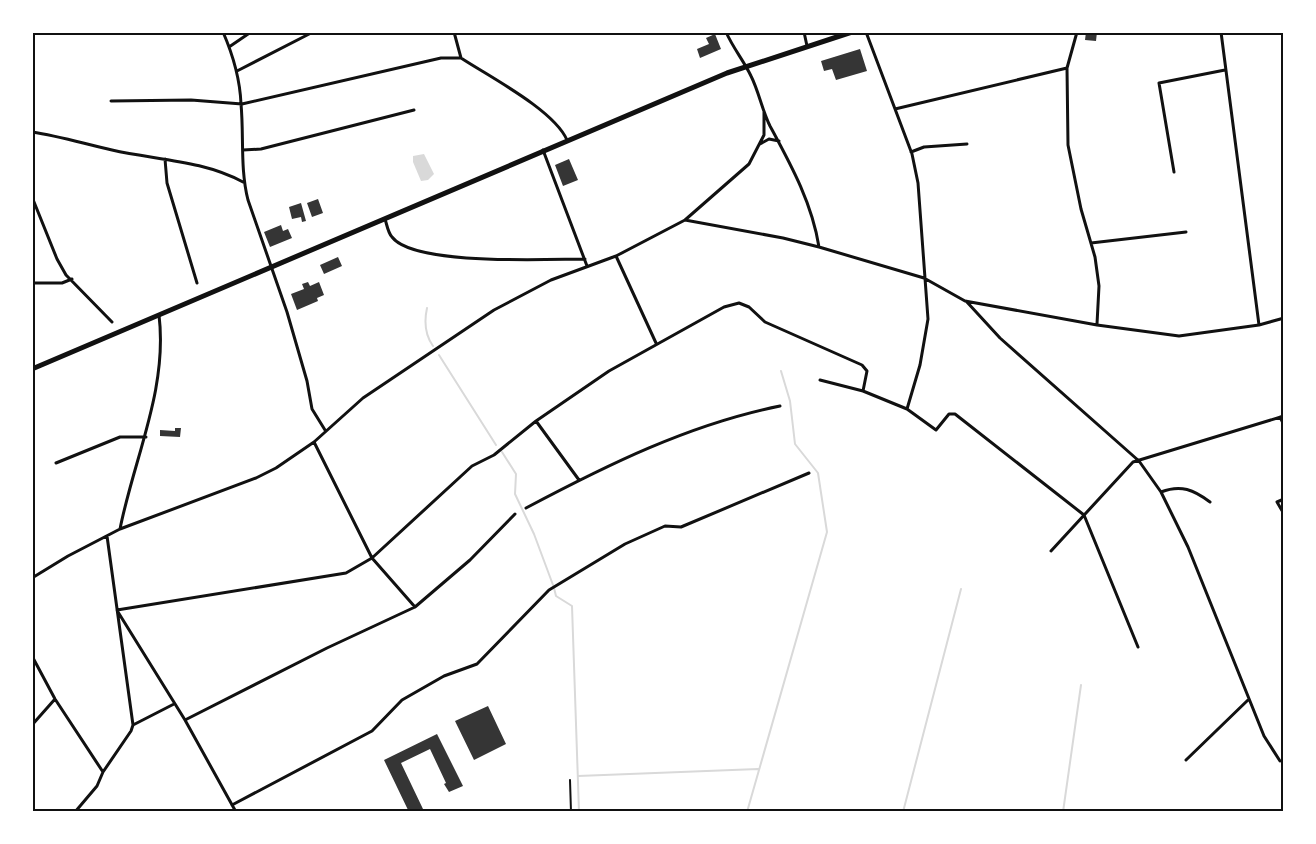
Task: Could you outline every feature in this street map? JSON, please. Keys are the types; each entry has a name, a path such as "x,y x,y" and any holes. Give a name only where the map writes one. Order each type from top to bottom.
{"main road":[{"path":"32,369 158,314 273,268 543,150 745,66 852,32"}],"street":[{"path":"223,32 237,71 242,104 243,182 273,268 307,380 312,410 325,430"},
{"path":"229,47 251,32"},
{"path":"237,71 313,32"},
{"path":"454,32 462,58"},
{"path":"726,32 751,75 764,112 780,141 809,206 819,247"},
{"path":"804,32 807,46"},
{"path":"866,32 911,152 918,183 928,319 920,365 906,409"},
{"path":"1077,32 1067,68 1068,145 1099,286 1098,325"},
{"path":"1221,32 1259,325"},
{"path":"111,101 190,100 242,104 441,58 462,58 544,112 563,129 568,140"},
{"path":"895,110 1067,68"},
{"path":"1174,172 1159,83 1225,70"},
{"path":"243,150 261,149 414,110"},
{"path":"32,578 68,556 120,529 256,478 276,468 314,442 325,430 363,398 494,310 550,280 616,256 685,220 749,164 764,135 764,112"},
{"path":"32,132 112,150 203,166 227,173 243,182"},
{"path":"759,145 769,139 780,141"},
{"path":"911,152 924,147 967,144"},
{"path":"543,150 587,266"},
{"path":"165,159 168,183 197,283"},
{"path":"32,197 57,259 66,275 112,322"},
{"path":"385,219 391,237 396,241 422,252 450,258 585,259"},
{"path":"685,220 783,238 819,247 924,278 965,300 1098,325 1179,336 1259,325 1284,318"},
{"path":"1091,243 1186,232"},
{"path":"616,256 656,343"},
{"path":"32,283 62,283 72,279"},
{"path":"965,300 1000,338 1140,462 1161,492 1188,547 1248,700 1264,736 1280,761"},
{"path":"117,610 339,575 372,558 472,466 494,455 536,420 609,371 656,343 724,307 739,303 749,307 765,322 862,365 867,371 863,391"},
{"path":"120,529 146,437 156,388 161,331 158,314"},
{"path":"820,380 863,391 906,409 936,430 949,414 955,414 1084,515 1138,647"},
{"path":"526,508 600,468 705,426 747,413 780,406"},
{"path":"1051,551 1133,462 1140,462 1282,417 1284,425"},
{"path":"536,420 579,480"},
{"path":"56,463 120,437 132,435 146,437"},
{"path":"314,442 372,558 415,608"},
{"path":"232,805 372,731 402,700 444,676 477,664 549,590 624,544 666,526 681,527 809,473"},
{"path":"1161,492 1178,487 1196,491 1210,502"},
{"path":"1284,499 1277,502 1284,514"},
{"path":"185,720 335,645 415,608 470,560 515,514"},
{"path":"75,812 97,786 103,772 131,731 133,725 107,536"},
{"path":"117,610 185,720 236,812"},
{"path":"32,656 55,699 103,772"},
{"path":"32,725 55,699"},
{"path":"1186,760 1248,700"},
{"path":"133,725 174,704"}],"lane":[{"path":"570,780 571,812"}],"shaded area":[{"path":"424,154 434,174 428,180 421,181 413,162 413,156"}],"building":[{"path":"1086,32 1097,32 1096,41 1085,40"},
{"path":"715,34 721,49 700,58 697,49 709,44 706,38"},
{"path":"860,49 867,71 836,80 832,69 824,71 821,61"},
{"path":"569,159 578,180 563,186 555,165"},
{"path":"318,199 323,213 312,217 307,203"},
{"path":"301,203 306,221 302,222 301,217 292,219 289,207"},
{"path":"281,225 283,231 288,229 292,238 270,247 264,232"},
{"path":"338,257 342,266 324,274 320,265"},
{"path":"308,282 310,286 319,282 324,295 317,298 318,301 297,310 291,294 304,289 302,284"},
{"path":"175,428 181,428 180,437 160,436 160,430 175,431"},
{"path":"488,706 506,744 474,760 455,721"},
{"path":"437,734 463,786 449,792 430,749 401,763 423,809 409,812 384,760"}],"waterway":[{"path":"427,308 426,328 433,346"},
{"path":"439,355 496,445"},
{"path":"747,812 827,532 818,473 795,444 790,401 781,371"},
{"path":"502,452 516,474 515,494 534,534 553,585"},
{"path":"554,588 556,596 572,606 579,812"},
{"path":"903,812 961,589"},
{"path":"1063,812 1081,685"},
{"path":"578,776 758,769"}]}
